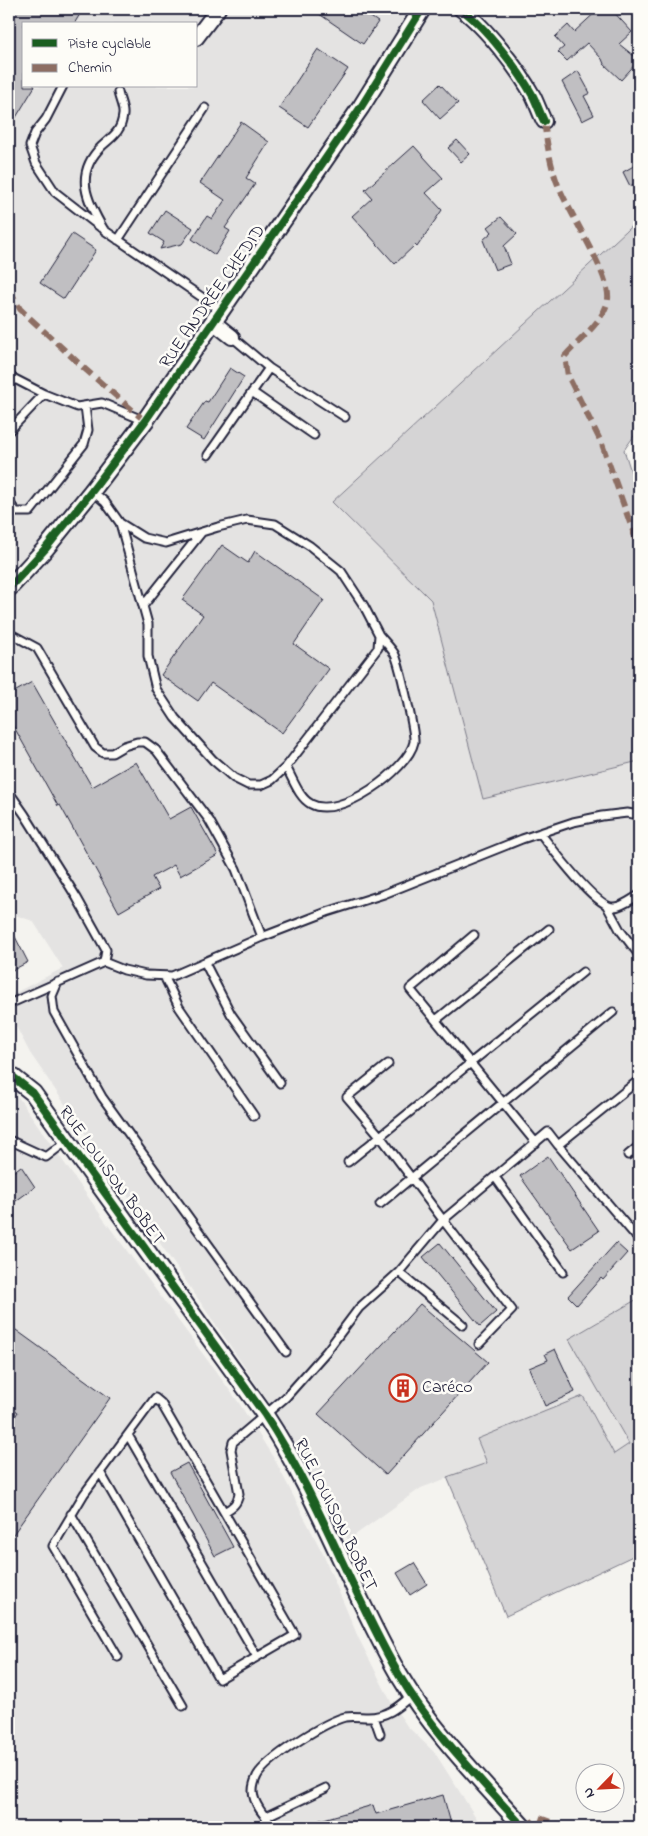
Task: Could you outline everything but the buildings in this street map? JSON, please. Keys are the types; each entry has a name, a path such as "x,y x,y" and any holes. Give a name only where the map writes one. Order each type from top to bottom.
{"street":[{"path":"198,35 218,9"},
{"name":"RUE ANDRÉE CHEDID","path":"9,588 46,548 92,492 145,421 361,107 422,9"},
{"path":"461,9 470,15 486,33 517,72 533,96 544,121"},
{"name":"RUE ANDRÉE CHEDID","path":"218,316 232,337"},
{"name":"RUE LOUISON BOBET","path":"9,1074 33,1093 265,1416 298,1470 330,1532 374,1630 412,1695 458,1755 523,1827"}],"lane":[{"path":"62,88 46,119 35,133 30,146 36,163 55,192 104,230"},
{"name":"RUE ANDRÉE CHEDID","path":"118,92 123,114 117,134 91,159 85,174 86,191 92,210 104,230 218,316"},
{"path":"118,240 205,108"},
{"path":"232,337 269,368 346,417"},
{"path":"208,455 269,368"},
{"path":"9,376 44,394 78,407 102,403 145,421"},
{"path":"252,392 314,436"},
{"path":"9,431 44,394"},
{"path":"9,502 16,512 30,512 84,444 88,430 85,406"},
{"path":"92,492 105,502 120,523 148,624 148,656 156,689 175,718 212,760 234,778 248,785 261,785 272,780 286,767 378,648 379,635"},
{"path":"120,523 144,538 166,543 247,520 275,524 310,546 341,572 364,606 379,635 395,654 413,728 414,742 406,758 390,777 354,799 331,807 321,808 310,804 300,793 286,767"},
{"path":"143,606 201,533"},
{"path":"9,633 37,648 96,747 103,753 112,753 137,742 146,742 156,750 208,820 236,870 262,937"},
{"path":"9,792 82,907 106,950 104,962"},
{"path":"9,1004 104,962 124,970 146,975 172,976 262,937 327,912 384,894 540,833 573,822 602,816 627,813 639,815"},
{"path":"540,833 568,868 596,898 607,906 620,930 639,954"},
{"path":"607,906 617,907 639,895"},
{"path":"436,1020 549,929"},
{"path":"474,935 410,989 536,1142"},
{"path":"205,963 231,1014 280,1083"},
{"path":"348,1162 583,972"},
{"path":"164,976 179,1007 254,1116"},
{"path":"58,982 52,996 54,1012 102,1097 286,1352"},
{"path":"380,1204 504,1104 613,1012"},
{"path":"388,1064 347,1097 380,1136 512,1310 479,1344"},
{"path":"558,1145 639,1080"},
{"path":"224,1512 234,1506 238,1501 239,1494 230,1450 233,1442 292,1391 326,1352 359,1308 399,1272 443,1220 548,1132 639,1240"},
{"path":"9,1140 46,1157 67,1141"},
{"path":"628,1155 639,1146"},
{"path":"495,1177 563,1272"},
{"path":"399,1272 463,1324"},
{"path":"100,1472 219,1679 295,1635 161,1403 155,1398 128,1435 100,1472 84,1494 53,1546 118,1657"},
{"path":"128,1435 257,1656"},
{"path":"71,1514 183,1706"},
{"path":"274,1827 265,1817 253,1793 256,1777 268,1763 321,1727 346,1717 374,1717 396,1709 412,1695"},
{"path":"374,1717 380,1734"},
{"path":"265,1817 326,1788"}],"shaded area":[{"path":"9,9 639,9 639,219 332,502 431,600 483,799 639,761 639,1299 570,1339 629,1444 614,1454 583,1396 477,1440 487,1463 421,1488 348,1540 278,1416 30,1053 9,1013 9,996 63,968 33,921 9,913"},
{"path":"639,219 639,429 624,450 639,496 639,761 483,799 431,600 332,502"},
{"path":"9,1084 105,1221 239,1403 276,1462 323,1554 358,1637 391,1702 407,1726 435,1753 482,1827 9,1827"},
{"path":"639,1298 639,1553 506,1616 447,1477 487,1463 477,1439 583,1396 614,1454 629,1444 569,1339"}],"marked path":[{"path":"544,121 555,177 603,275 608,299 606,307 597,322 565,356 568,376 602,444 639,548"},
{"path":"9,289 20,309 145,421"},
{"path":"524,1827 539,1818 565,1827"}],"cycle path":[{"path":"9,588 46,548 145,421 361,107 422,9"},
{"path":"461,9 481,26 510,61 533,96 544,121"},
{"path":"9,1074 33,1093 265,1415 302,1478 381,1643 412,1696 441,1735 523,1827"}],"place":[{"name":"Caréco","path":"403,1388"}]}
